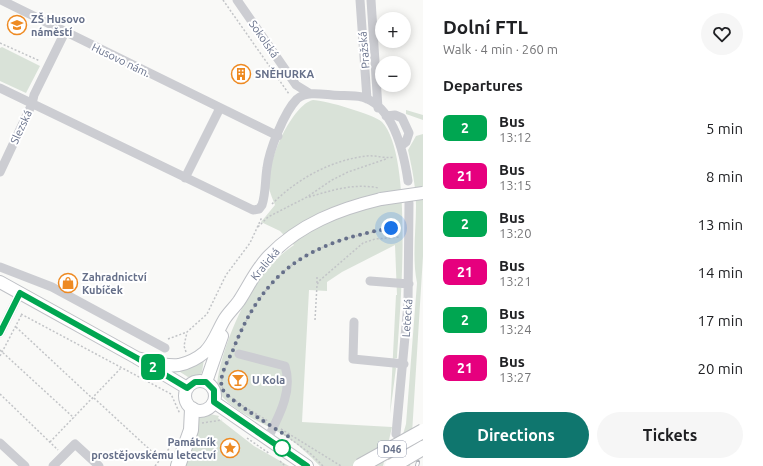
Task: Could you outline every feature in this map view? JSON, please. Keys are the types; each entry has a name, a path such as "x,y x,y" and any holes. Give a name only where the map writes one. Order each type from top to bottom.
{"highway":[{"path":"178,466 191,430 192,409"},
{"name":"D46","path":"360,466 423,430"},
{"name":"D46","path":"392,466 423,448"}],"main road":[{"name":"Kralická","path":"137,358 171,366 194,360 208,348 227,316 239,301 264,262 292,235 337,211 382,194 423,193"},
{"path":"0,282 137,358 187,388"},
{"path":"206,382 223,334 239,301"},
{"path":"195,382 206,382 214,390 214,402 210,408 203,411 192,409 185,400 187,388 195,382"},
{"path":"214,402 272,430 307,466"}],"street":[{"name":"Husovo nám.","path":"1,0 278,136"},
{"name":"Sokolská","path":"237,0 296,85 309,93"},
{"name":"Pražská","path":"360,0 367,100"},
{"name":"Pražská","path":"371,0 378,108"},
{"name":"Slezská","path":"0,172 32,104 34,95 65,32"},
{"path":"0,88 250,209 256,210 262,204 267,167 278,136 288,113 296,101 309,93 358,97 367,100 378,108 386,116 394,128 404,156 408,181"},
{"path":"185,178 220,108"},
{"name":"Letecká","path":"396,434 404,364 409,284 409,203"},
{"path":"0,266 52,287 165,348"},
{"path":"370,281 409,284"},
{"path":"0,333 20,293"},
{"path":"354,322 352,359 404,364"},
{"path":"235,352 285,366 288,376 285,395 272,430"},
{"path":"0,443 23,465"},
{"path":"53,466 75,444 99,466"}],"path":[{"path":"223,0 291,97"},
{"path":"0,43 48,66"},
{"path":"270,206 283,193 319,170 367,156 389,158"},
{"path":"256,228 268,217 307,197 332,180 348,172 389,158 404,156"},
{"path":"307,197 352,186 368,186 382,194"},
{"path":"155,342 187,332 203,318 210,309 226,275 250,243 262,217"},
{"path":"323,466 311,454 272,430 224,392 221,382 252,309 266,288 293,264 325,246 345,238 410,226"},
{"path":"317,285 353,250 363,243 388,238 410,238"},
{"path":"315,320 317,278"},
{"path":"11,310 22,314 171,394 181,418"},
{"path":"0,356 1,351 22,314"},
{"path":"16,327 161,460"},
{"path":"186,353 184,346 187,332"},
{"path":"1,351 74,418"},
{"path":"50,442 121,368"},
{"path":"0,394 64,455"},
{"path":"196,424 219,422 222,420 226,422"},
{"path":"272,430 341,466"},
{"path":"244,436 274,457"},
{"path":"155,466 175,441"},
{"path":"278,460 285,466"}],"shaded area":[{"path":"2,47 40,66 26,93 0,81 0,48"},
{"path":"313,100 328,102 349,108 378,119 382,122 392,140 398,166 402,199 402,271 397,358 393,359 393,366 396,368 390,414 396,295 397,295 395,245 342,272 327,282 327,291 309,290 302,422 392,427 383,466 320,466 290,439 238,410 223,397 217,389 218,376 227,344 249,294 269,266 279,256 294,245 280,231 261,222 275,205 269,188 269,178 275,152 288,124 296,113 305,104"},
{"path":"406,110 423,115 423,120 406,114"},
{"path":"423,134 423,256 410,466 394,466 406,424 417,283 414,254 416,199 414,178 408,150 416,136"},
{"path":"204,359 202,372 198,377 188,377 177,370"},
{"path":"210,414 219,416 218,418 254,446 289,466 185,466 198,416"}],"railway":[{"path":"417,466 418,462"}],"bus line":[{"name":"2","path":"0,333 20,293 137,358 187,388 195,382 206,382 214,390 214,402 307,466"}],"place":[{"name":"ZŠ Husovo náměstí","path":"17,25"},
{"name":"SNĚHURKA","path":"241,74"},
{"name":"Zahradnictví Kubíček","path":"68,283"},
{"name":"U Kola","path":"238,380"},
{"name":"Památník prostějovskému letectví","path":"230,448"}],"route":[{"path":"282,448 289,437 264,422 234,400 224,392 222,387 222,375 243,325 266,288 274,279 305,256 345,238 391,228"}]}
